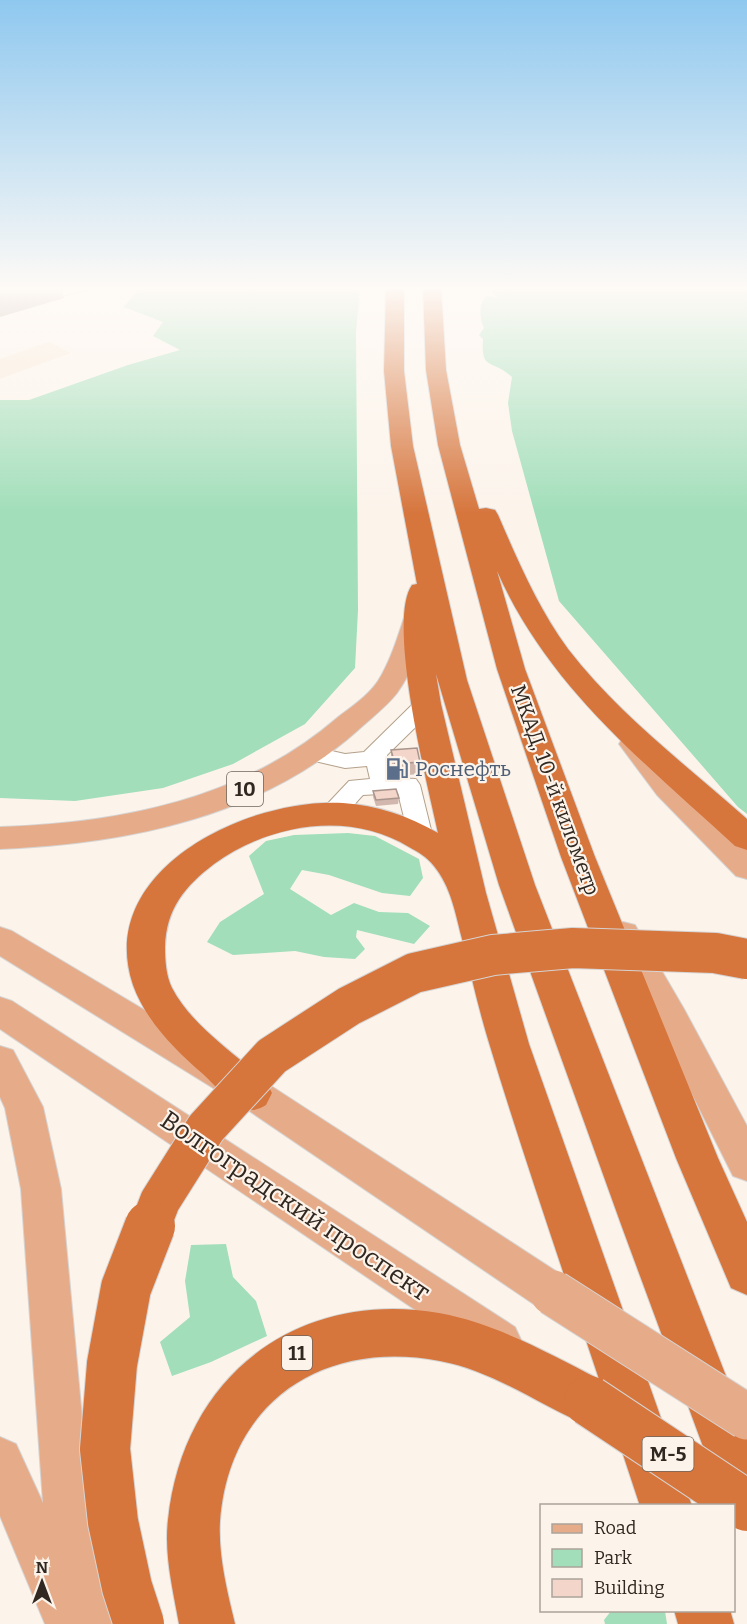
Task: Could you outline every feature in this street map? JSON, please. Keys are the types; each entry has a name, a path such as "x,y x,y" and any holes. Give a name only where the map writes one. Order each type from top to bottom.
{"highway":[{"path":"394,363 402,447 452,680 517,885 644,1227 747,1495"},
{"name":"МКАД, 10-й километр","path":"436,363 449,445 511,669 578,857 697,1158 747,1273"},
{"path":"449,445 480,500 502,555 527,605 570,670 609,713 747,838"},
{"name":"10","path":"417,618 422,583 422,547"},
{"path":"417,618 420,664 426,704 468,893 509,1044 665,1504"},
{"path":"252,1093 178,1027 156,994 146,964 147,928 157,900 176,877 207,850 247,829 283,818 329,815 362,816 401,827 439,849 452,864 468,893"},
{"path":"139,1624 127,1587 113,1522 105,1449 112,1364 126,1288 160,1201 206,1128 272,1056 349,1006 414,973 493,955 573,948 715,953 747,958"},
{"name":"11","path":"207,1624 196,1574 195,1531 202,1474 216,1437 234,1408 264,1373 301,1351 339,1337 387,1332 437,1336 482,1348 589,1401"},
{"name":"М-5","path":"589,1401 747,1506"}],"main road":[{"name":"10","path":"0,838 88,832 164,817 220,799 270,778 314,754 353,722 386,688 405,654 417,618"},
{"path":"609,713 668,788 747,868"},
{"path":"578,857 672,1019 747,1164"},
{"path":"0,940 252,1093 553,1293 747,1417"},
{"name":"Волгоградский проспект","path":"0,1011 589,1401"},
{"path":"0,1060 24,1107 41,1189 70,1548 90,1624"},
{"path":"0,1460 70,1624"}],"lane":[{"path":"384,786 375,753 426,704"},
{"path":"314,754 345,761 376,758"},
{"path":"329,815 357,787 408,785 421,838"}],"shaded area":[{"path":"0,363 44,363 0,379"}],"green space":[{"path":"136,363 356,363 358,610 355,668 305,724 233,764 163,788 75,801 0,798 0,400 29,400"},
{"path":"489,363 747,363 747,814 738,807 559,601 512,431 508,403 512,377"},
{"path":"348,833 375,836 419,859 423,878 410,896 382,893 329,875 302,870 290,889 331,915 354,903 379,912 408,913 430,926 414,944 357,930 356,937 365,949 355,959 324,957 295,951 233,955 207,942 220,922 264,894 249,856 266,841 294,835"},
{"path":"226,1244 233,1277 256,1301 267,1336 211,1362 172,1376 160,1342 190,1317 185,1281 191,1245"},
{"path":"610,1612 665,1612 667,1624 605,1624 604,1620"}],"building":[{"path":"417,748 420,762 395,764 391,750"},
{"path":"396,789 399,798 376,800 373,791"}],"place":[{"name":"Роснефть","path":"397,769"}]}
